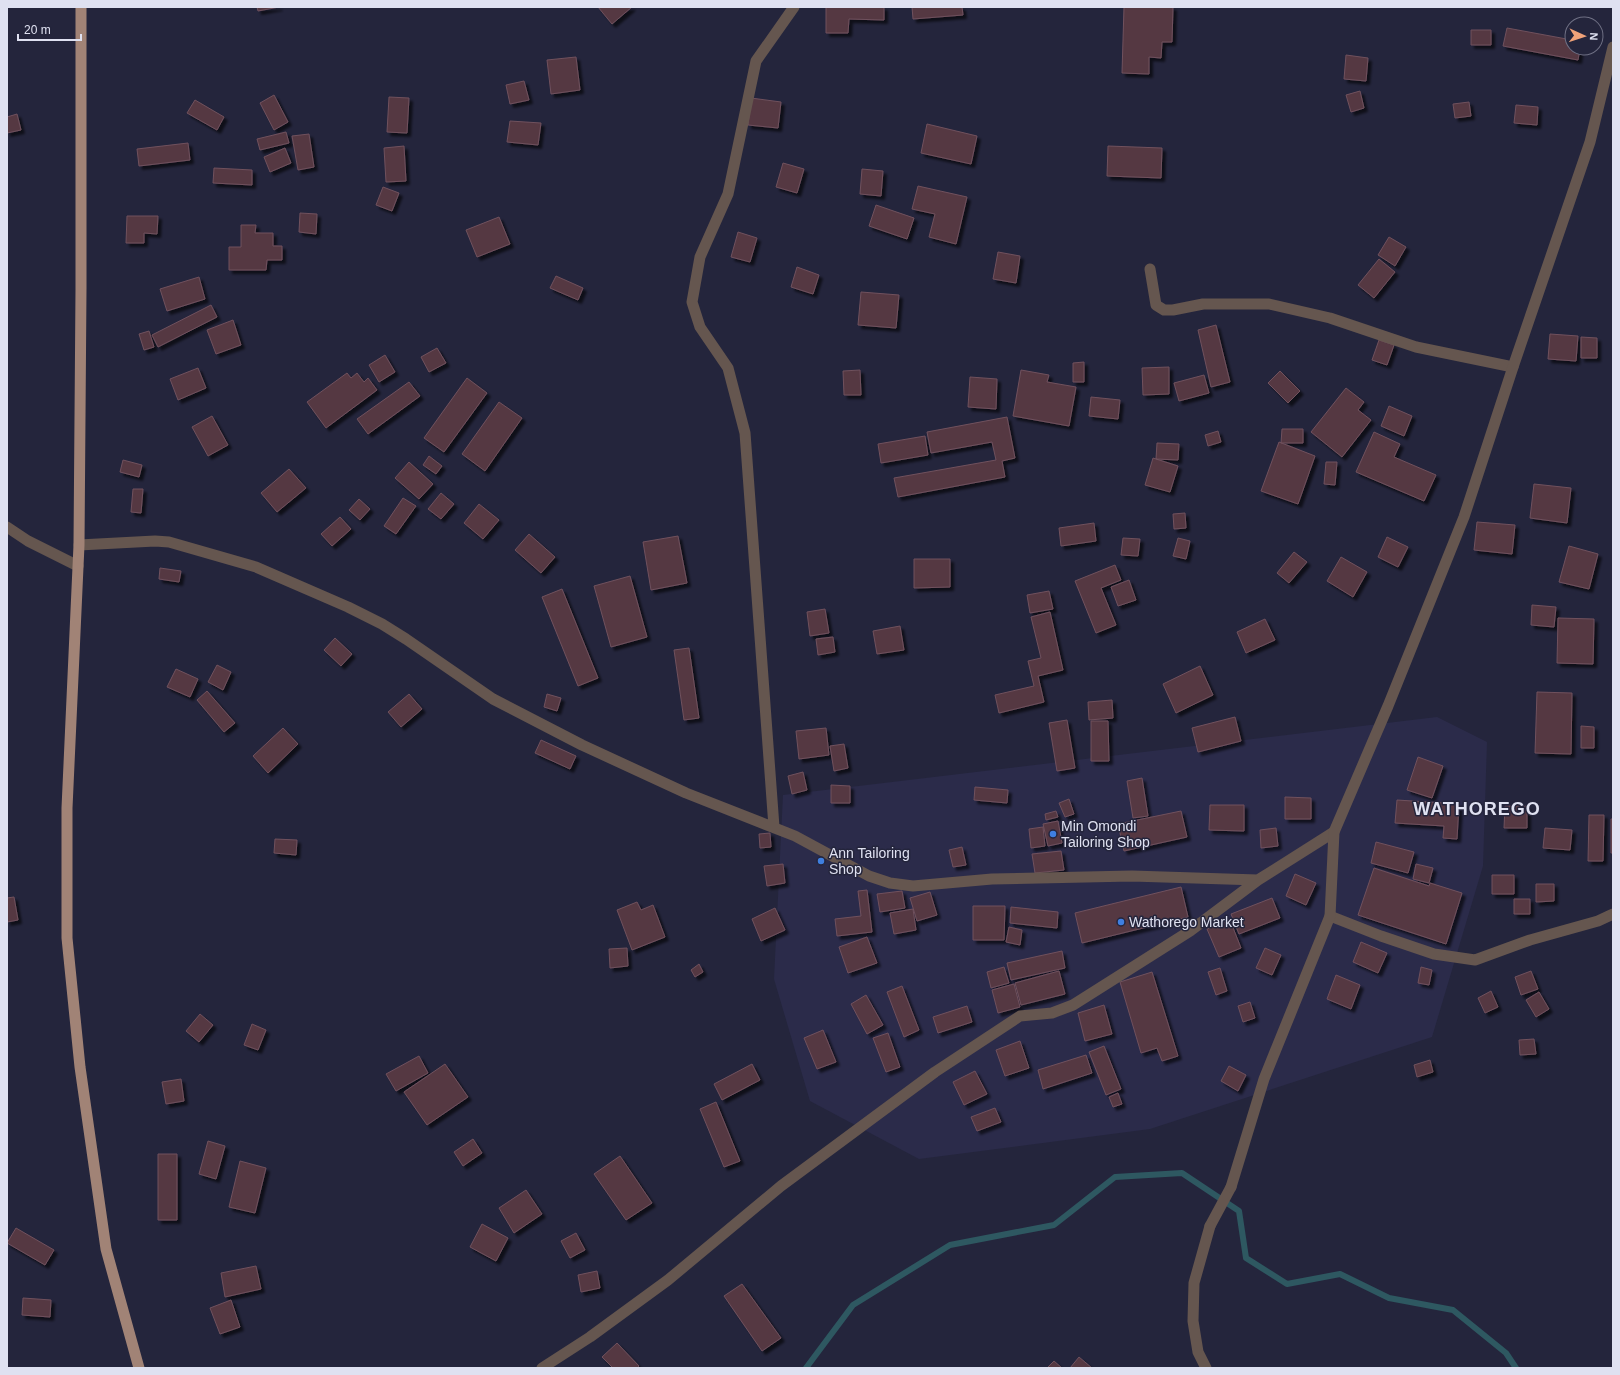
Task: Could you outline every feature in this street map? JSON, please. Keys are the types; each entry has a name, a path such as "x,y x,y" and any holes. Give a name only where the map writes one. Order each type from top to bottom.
{"main road":[{"path":"81,7 79,545 67,808 67,938 80,1067 106,1249 139,1368"}],"street":[{"path":"774,827 745,433 728,368 700,327 692,302 700,257 728,194 756,61 794,7"},
{"path":"1206,1368 1198,1352 1193,1321 1194,1283 1210,1226 1231,1187 1264,1079 1330,916 1334,832 1388,706 1464,517 1513,367 1590,142 1613,47"},
{"path":"1150,269 1156,305 1164,310 1173,310 1203,304 1269,304 1330,318 1416,347 1513,367"},
{"path":"7,527 28,541 78,566"},
{"path":"79,545 155,541 169,542 256,567 348,607 382,624 493,699 582,745 686,793 795,836 869,876 890,883 914,886 992,879 1124,877 1258,880"},
{"path":"542,1368 590,1337 668,1280 782,1186 935,1072 1020,1016 1052,1013 1073,1005 1190,931 1258,880 1334,832"},
{"path":"1330,916 1381,936 1434,954 1475,960 1530,940 1598,921 1613,914"}],"shaded area":[{"name":"Wathorego Market","path":"1437,717 1487,742 1483,866 1432,1037 1150,1129 919,1159 810,1101 774,979 783,795"}],"building":[{"path":"257,7 279,7 258,11"},
{"path":"598,7 632,7 612,24"},
{"path":"826,7 884,7 884,20 849,19 848,33 826,33"},
{"path":"912,7 962,7 963,15 913,19"},
{"path":"1124,7 1173,7 1172,42 1162,42 1161,58 1149,57 1149,74 1122,73"},
{"path":"1507,28 1564,39 1564,56 1579,56 1578,60 1503,46"},
{"path":"1471,30 1491,30 1491,45 1471,45"},
{"path":"1346,55 1368,58 1366,81 1344,79"},
{"path":"576,57 580,90 551,94 547,60"},
{"path":"524,81 529,100 510,104 506,85"},
{"path":"1360,91 1364,108 1351,112 1346,95"},
{"path":"274,95 288,122 274,130 260,103"},
{"path":"389,97 409,98 407,133 387,132"},
{"path":"751,98 781,102 778,128 748,125"},
{"path":"195,100 224,117 217,130 187,113"},
{"path":"1469,102 1471,116 1455,118 1453,104"},
{"path":"1516,105 1538,107 1537,125 1514,123"},
{"path":"17,114 21,130 7,133 7,117"},
{"path":"510,121 541,123 538,145 507,142"},
{"path":"927,124 977,136 971,164 921,153"},
{"path":"286,132 289,143 260,150 257,139"},
{"path":"309,134 314,167 298,170 292,136"},
{"path":"188,143 190,160 139,166 137,149"},
{"path":"404,146 406,181 386,182 384,148"},
{"path":"1108,146 1162,148 1161,178 1107,176"},
{"path":"285,148 291,163 270,172 264,157"},
{"path":"783,163 804,169 797,193 776,187"},
{"path":"214,168 252,170 252,185 213,183"},
{"path":"862,169 883,171 881,196 860,194"},
{"path":"918,186 967,197 956,244 929,237 935,214 912,209"},
{"path":"383,187 399,193 392,211 376,205"},
{"path":"876,205 914,218 907,239 869,226"},
{"path":"300,213 317,214 316,234 299,232"},
{"path":"127,216 158,216 157,234 144,233 144,243 126,243"},
{"path":"499,217 510,244 477,257 466,230"},
{"path":"241,225 256,225 255,233 273,233 273,246 282,246 282,260 267,260 266,270 229,270 229,247 241,247"},
{"path":"738,232 757,238 750,262 731,257"},
{"path":"1389,237 1406,247 1395,266 1378,255"},
{"path":"998,252 1020,256 1016,283 993,279"},
{"path":"1379,259 1395,272 1374,298 1358,285"},
{"path":"797,267 819,275 813,294 791,287"},
{"path":"556,276 583,288 578,300 550,288"},
{"path":"199,277 205,299 167,311 160,289"},
{"path":"861,292 899,295 896,328 858,325"},
{"path":"211,305 217,317 158,347 152,335"},
{"path":"233,320 241,345 216,354 207,330"},
{"path":"1216,325 1230,382 1211,387 1198,330"},
{"path":"149,331 154,347 144,350 139,334"},
{"path":"1550,334 1578,336 1576,361 1548,359"},
{"path":"1581,337 1597,338 1597,358 1581,358"},
{"path":"1379,340 1394,345 1387,365 1372,360"},
{"path":"437,348 446,363 429,372 421,357"},
{"path":"385,355 395,372 379,382 369,365"},
{"path":"1084,362 1084,382 1073,382 1073,363"},
{"path":"1169,367 1169,394 1143,395 1142,368"},
{"path":"198,368 206,388 178,400 170,379"},
{"path":"860,370 861,395 844,395 843,371"},
{"path":"1021,370 1049,375 1047,382 1076,387 1069,426 1013,416"},
{"path":"1280,371 1300,391 1288,403 1268,383"},
{"path":"347,373 351,378 357,373 364,382 368,378 377,390 326,428 307,402"},
{"path":"1204,375 1209,393 1179,401 1174,383"},
{"path":"970,377 997,379 996,409 968,407"},
{"path":"467,378 487,393 444,452 424,438"},
{"path":"409,382 420,396 368,434 357,419"},
{"path":"1346,388 1364,402 1358,410 1371,420 1342,457 1311,432"},
{"path":"1091,397 1120,400 1118,419 1089,416"},
{"path":"499,402 522,418 485,471 462,454"},
{"path":"1389,406 1412,416 1404,436 1381,426"},
{"path":"212,416 228,445 208,456 192,427"},
{"path":"1007,417 1015,458 1002,461 1005,477 898,497 894,478 996,460 992,442 931,453 927,432"},
{"path":"1282,429 1303,429 1303,443 1281,443"},
{"path":"1218,431 1221,442 1208,446 1205,435"},
{"path":"1374,432 1400,444 1394,457 1436,475 1424,501 1356,472"},
{"path":"925,436 928,455 881,463 878,444"},
{"path":"1279,442 1315,456 1298,504 1261,491"},
{"path":"1157,443 1179,444 1178,460 1156,459"},
{"path":"429,456 442,466 436,474 423,465"},
{"path":"1153,458 1178,466 1170,492 1145,485"},
{"path":"123,460 142,465 139,477 120,472"},
{"path":"409,462 433,484 419,499 395,478"},
{"path":"1326,462 1337,462 1335,485 1324,484"},
{"path":"289,469 306,488 277,512 261,493"},
{"path":"1534,484 1571,488 1567,523 1530,518"},
{"path":"133,489 143,489 141,513 131,512"},
{"path":"441,493 454,504 441,519 428,509"},
{"path":"403,498 416,506 396,534 384,526"},
{"path":"359,499 370,509 360,520 349,510"},
{"path":"479,504 499,520 483,539 464,523"},
{"path":"1185,513 1186,528 1174,529 1173,514"},
{"path":"340,517 351,529 332,546 321,534"},
{"path":"1477,522 1515,525 1512,554 1474,550"},
{"path":"1094,523 1096,541 1061,546 1059,528"},
{"path":"529,534 555,557 541,573 515,550"},
{"path":"678,536 687,583 651,590 643,542"},
{"path":"1387,537 1408,547 1398,567 1378,557"},
{"path":"1123,538 1140,539 1138,556 1121,555"},
{"path":"1178,538 1190,541 1186,559 1173,556"},
{"path":"1569,546 1598,554 1589,589 1559,582"},
{"path":"1294,552 1307,562 1289,583 1277,573"},
{"path":"1341,557 1367,572 1353,597 1327,581"},
{"path":"914,559 950,559 950,587 914,588"},
{"path":"1115,565 1121,580 1101,588 1116,625 1096,633 1075,581"},
{"path":"160,568 181,571 179,582 159,579"},
{"path":"630,576 647,637 611,647 594,586"},
{"path":"1129,580 1136,600 1118,606 1111,587"},
{"path":"562,589 598,678 578,686 542,597"},
{"path":"1049,591 1053,609 1030,613 1027,595"},
{"path":"1532,605 1556,607 1554,627 1531,625"},
{"path":"825,609 829,633 810,636 807,612"},
{"path":"1050,612 1063,670 1038,676 1044,702 999,713 995,695 1034,686 1028,661 1041,658 1031,617"},
{"path":"1558,618 1594,619 1593,664 1557,663"},
{"path":"1265,619 1275,640 1246,653 1237,632"},
{"path":"900,626 904,650 877,654 873,631"},
{"path":"833,637 835,652 818,655 816,639"},
{"path":"335,638 352,654 341,666 324,650"},
{"path":"689,648 699,718 684,720 674,650"},
{"path":"217,665 231,672 223,690 208,682"},
{"path":"1200,666 1213,695 1176,713 1163,684"},
{"path":"176,669 198,679 190,697 167,687"},
{"path":"207,691 235,723 224,732 197,700"},
{"path":"1537,692 1572,693 1571,754 1535,753"},
{"path":"409,694 422,709 401,727 388,712"},
{"path":"547,694 561,698 557,711 544,707"},
{"path":"1112,700 1113,718 1089,720 1088,702"},
{"path":"1235,717 1241,741 1198,752 1192,728"},
{"path":"1067,720 1075,768 1057,771 1049,723"},
{"path":"1091,721 1108,721 1109,761 1091,761"},
{"path":"1581,726 1594,727 1594,748 1581,748"},
{"path":"283,728 298,744 268,773 253,756"},
{"path":"826,728 829,755 799,759 796,731"},
{"path":"541,740 576,756 570,769 535,753"},
{"path":"844,744 848,768 834,771 830,746"},
{"path":"1418,757 1443,766 1432,798 1407,790"},
{"path":"803,772 807,790 792,794 788,776"},
{"path":"1142,778 1148,816 1133,818 1127,781"},
{"path":"831,785 850,786 850,803 831,803"},
{"path":"975,787 1008,790 1007,803 974,800"},
{"path":"1285,797 1311,798 1311,819 1285,819"},
{"path":"1069,799 1074,814 1065,817 1059,803"},
{"path":"1397,800 1459,804 1457,839 1443,838 1444,826 1395,823"},
{"path":"1210,805 1244,805 1244,831 1209,830"},
{"path":"1505,806 1527,806 1527,828 1504,828"},
{"path":"1056,811 1058,817 1046,820 1045,814"},
{"path":"1181,811 1187,837 1124,851 1118,824"},
{"path":"1589,815 1604,815 1603,861 1588,861"},
{"path":"1611,819 1613,819 1613,853 1611,853"},
{"name":"Min Omondi Tailoring Shop","path":"1058,821 1062,843 1048,846 1043,824"},
{"path":"1043,827 1045,846 1031,848 1029,829"},
{"path":"1276,828 1278,846 1261,848 1260,830"},
{"path":"1545,828 1572,830 1570,850 1543,848"},
{"path":"770,833 771,847 760,848 759,834"},
{"path":"275,839 297,840 296,855 274,853"},
{"path":"1376,842 1414,852 1408,873 1371,863"},
{"path":"962,847 966,865 953,867 949,850"},
{"path":"1061,851 1064,870 1035,873 1032,854"},
{"path":"783,864 785,883 767,886 764,866"},
{"path":"1416,864 1433,868 1429,883 1413,879"},
{"path":"1374,868 1429,886 1430,883 1462,893 1446,944 1358,915"},
{"path":"1295,874 1316,883 1306,905 1286,896"},
{"path":"1492,875 1514,875 1514,894 1492,894"},
{"path":"1536,884 1554,884 1554,901 1536,902"},
{"path":"1181,887 1188,917 1082,943 1075,913"},
{"path":"867,890 872,932 837,936 835,919 861,916 858,891"},
{"path":"902,891 905,908 880,912 877,894"},
{"path":"930,892 937,915 917,921 910,898"},
{"path":"14,897 18,920 7,922 7,898"},
{"path":"1272,898 1280,918 1239,934 1231,914"},
{"path":"1514,899 1530,899 1530,914 1514,914"},
{"path":"637,902 641,910 653,905 665,937 632,950 617,910"},
{"path":"973,906 1005,906 1004,940 973,940"},
{"path":"1011,907 1058,912 1057,928 1010,923"},
{"path":"775,908 785,930 761,941 752,919"},
{"path":"913,909 916,930 894,934 890,913"},
{"path":"1230,920 1241,948 1219,957 1207,929"},
{"path":"1009,927 1022,930 1020,945 1006,942"},
{"path":"867,937 877,963 848,973 839,947"},
{"path":"1361,942 1387,953 1378,973 1353,962"},
{"path":"627,948 628,966 610,968 609,949"},
{"path":"1265,948 1281,955 1272,975 1256,968"},
{"path":"1062,951 1065,968 1011,980 1007,963"},
{"path":"699,964 703,972 695,977 691,970"},
{"path":"1004,967 1009,983 991,988 987,972"},
{"path":"1421,967 1432,970 1429,985 1418,983"},
{"path":"1220,968 1227,991 1216,995 1208,972"},
{"path":"1059,971 1065,994 1021,1005 1015,983"},
{"path":"1531,971 1538,989 1521,995 1515,977"},
{"path":"1152,972 1178,1056 1162,1061 1157,1048 1141,1053 1120,982"},
{"path":"1336,975 1360,985 1351,1009 1327,999"},
{"path":"1014,984 1020,1007 998,1013 992,990"},
{"path":"902,986 919,1030 904,1037 887,992"},
{"path":"1491,991 1498,1007 1485,1013 1478,998"},
{"path":"1539,992 1549,1009 1536,1017 1526,1000"},
{"path":"866,995 883,1025 867,1034 851,1004"},
{"path":"1250,1002 1255,1018 1243,1022 1238,1006"},
{"path":"1104,1005 1112,1034 1085,1041 1078,1013"},
{"path":"967,1006 972,1022 938,1033 933,1017"},
{"path":"200,1014 213,1025 199,1042 186,1031"},
{"path":"252,1024 266,1030 258,1050 244,1045"},
{"path":"823,1030 836,1062 817,1069 804,1038"},
{"path":"888,1033 900,1067 886,1072 873,1038"},
{"path":"1534,1039 1536,1054 1520,1055 1519,1040"},
{"path":"1020,1041 1029,1068 1005,1076 996,1050"},
{"path":"1104,1046 1121,1089 1106,1095 1089,1052"},
{"path":"1086,1055 1092,1073 1043,1089 1038,1070"},
{"path":"419,1056 428,1073 396,1091 386,1074"},
{"path":"1430,1060 1433,1072 1417,1077 1414,1065"},
{"path":"445,1064 468,1097 427,1125 404,1092"},
{"path":"752,1064 760,1080 722,1100 714,1084"},
{"path":"1229,1066 1246,1075 1238,1091 1221,1081"},
{"path":"975,1071 987,1094 964,1105 953,1082"},
{"path":"181,1079 184,1101 166,1104 162,1082"},
{"path":"1118,1093 1122,1104 1113,1107 1109,1097"},
{"path":"716,1102 740,1161 724,1167 700,1109"},
{"path":"995,1108 1001,1122 977,1131 971,1117"},
{"path":"473,1139 482,1153 463,1166 454,1152"},
{"path":"208,1141 225,1146 216,1179 199,1174"},
{"path":"158,1154 177,1154 177,1220 158,1220"},
{"path":"620,1156 652,1203 626,1220 594,1174"},
{"path":"240,1161 266,1168 255,1213 229,1207"},
{"path":"526,1190 542,1214 514,1233 499,1208"},
{"path":"482,1224 508,1238 496,1261 470,1247"},
{"path":"16,1228 54,1250 45,1265 7,1243"},
{"path":"576,1233 585,1250 570,1258 561,1241"},
{"path":"256,1266 261,1289 225,1297 221,1273"},
{"path":"597,1271 600,1288 581,1292 578,1275"},
{"path":"742,1284 781,1338 762,1351 724,1296"},
{"path":"23,1298 51,1300 50,1317 22,1315"},
{"path":"231,1300 240,1327 220,1334 210,1308"},
{"path":"617,1343 639,1366 637,1368 613,1368 602,1357"},
{"path":"1079,1357 1092,1368 1070,1368"},
{"path":"1054,1361 1062,1368 1047,1368"}],"waterway":[{"path":"806,1368 853,1305 950,1245 1054,1225 1115,1177 1182,1173 1239,1211 1246,1258 1287,1284 1340,1274 1389,1298 1453,1310 1506,1353 1516,1368"}],"place":[{"name":"Min Omondi Tailoring Shop","path":"1053,834"},
{"name":"Ann Tailoring Shop","path":"821,861"},
{"name":"Wathorego Market","path":"1121,922"}],"district":[{"name":"WATHOREGO","path":"1477,809"}]}
